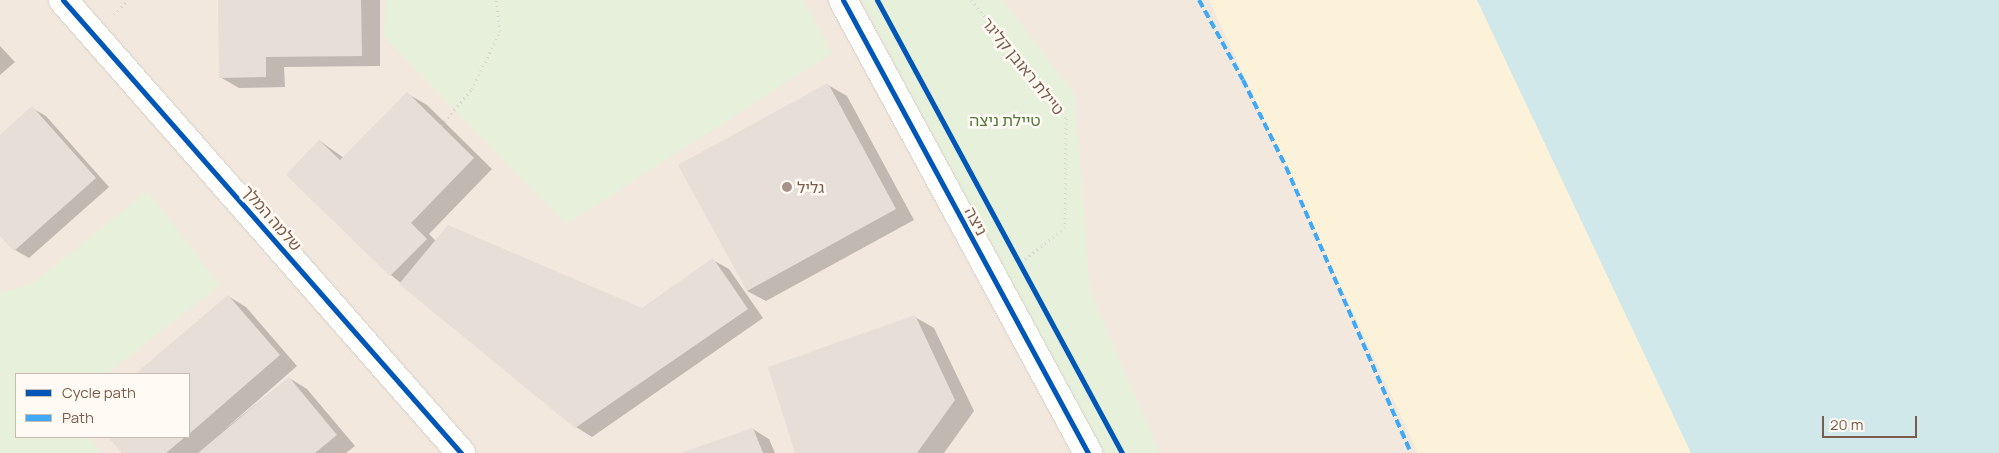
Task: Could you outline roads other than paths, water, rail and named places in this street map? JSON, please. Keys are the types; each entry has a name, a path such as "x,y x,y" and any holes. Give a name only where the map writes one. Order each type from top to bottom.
{"street":[{"name":"שלמה המלך","path":"63,0 461,453"},
{"name":"ניצה","path":"842,0 1088,453"}],"water":[{"path":"1477,0 1999,0 1999,453 1691,453"}],"place":[{"name":"גליל","path":"787,187"}],"park label":[{"name":"טיילת ניצה","path":"1005,120"}]}
